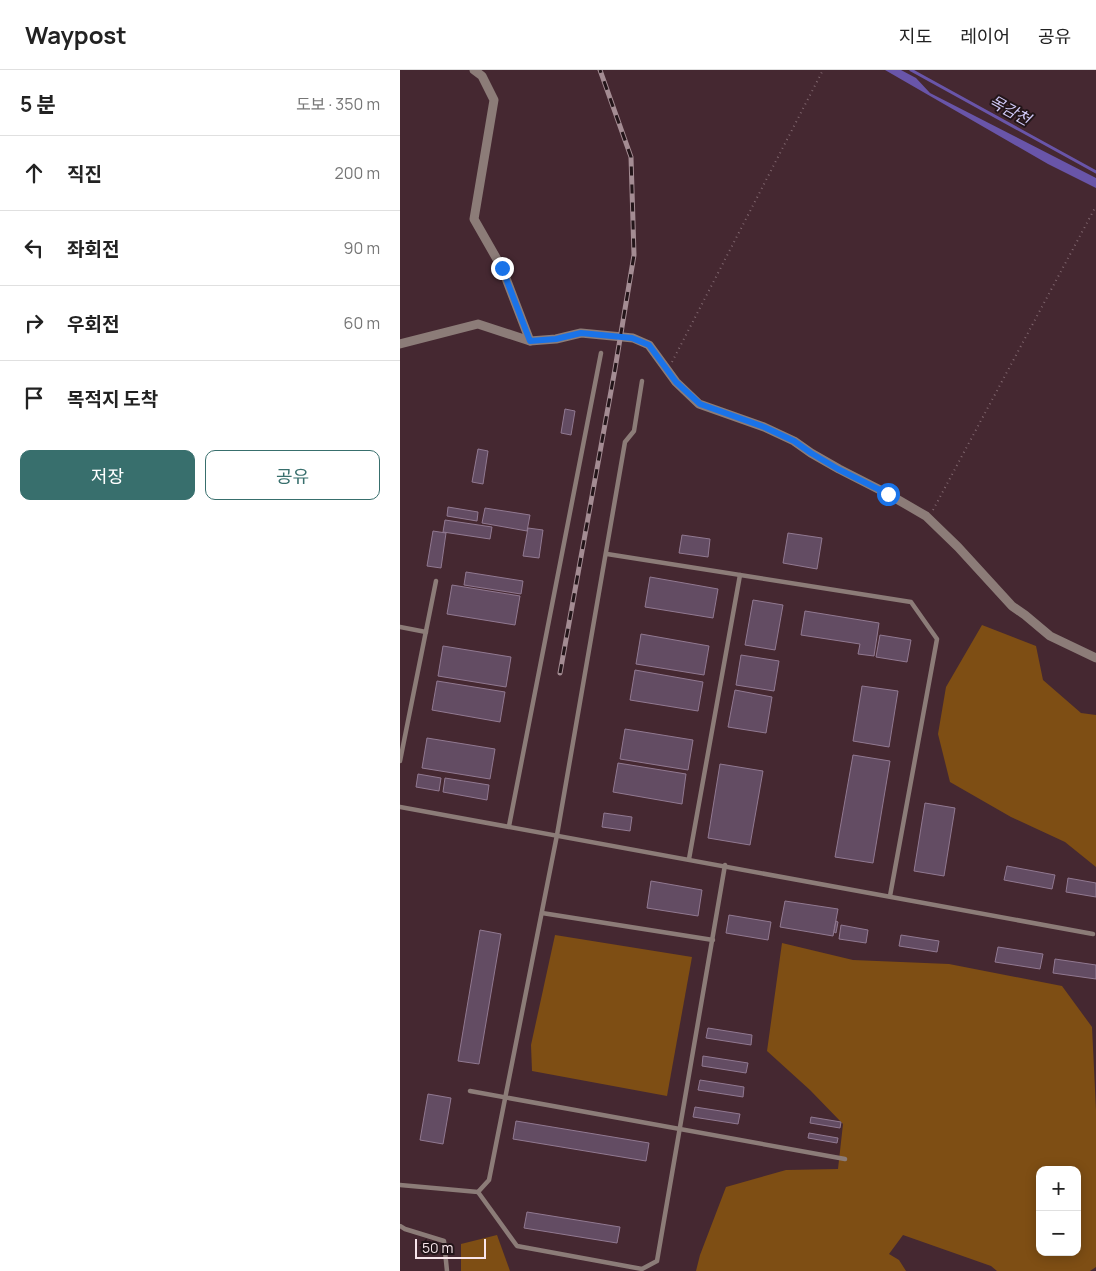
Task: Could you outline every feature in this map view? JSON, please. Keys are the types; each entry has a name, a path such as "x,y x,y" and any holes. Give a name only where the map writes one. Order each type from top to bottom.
{"street":[{"path":"474,70 482,76 494,100 474,219 502,268 530,341"},
{"path":"400,344 478,324 530,341 556,339 581,333 632,338 649,345 676,382 700,404 764,427 794,441 825,461 926,516 958,547 1012,606 1050,636 1096,658"}],"lane":[{"path":"509,826 601,353"},
{"path":"478,1192 489,1180 557,835 625,442 634,431 642,381"},
{"path":"607,554 911,602 937,639 890,896"},
{"path":"690,859 740,575"},
{"path":"400,761 436,582"},
{"path":"400,628 426,632"},
{"path":"400,807 725,865 1093,934"},
{"path":"400,1185 478,1192 517,1246 642,1269 658,1261 725,865"},
{"path":"542,913 712,940"},
{"path":"470,1091 845,1159"},
{"path":"400,1226 444,1241 447,1271"}],"path":[{"path":"668,371 823,70"},
{"path":"926,516 936,508 1096,206"}],"shaded area":[{"name":"목감천","path":"885,70 901,70 916,78 930,93 1096,178 1096,188 1048,164"},
{"path":"982,625 1036,646 1043,680 1081,713 1096,715 1096,867 1065,842 1011,817 950,782 938,734 946,687"},
{"path":"555,935 692,957 667,1096 532,1071 531,1045"},
{"path":"782,943 853,960 949,964 1062,986 1092,1027 1096,1110 1096,1267 1090,1271 997,1271 991,1266 903,1235 889,1254 899,1260 906,1271 696,1271 700,1255 726,1187 786,1170 838,1169 843,1124 810,1090 767,1051"},
{"path":"497,1235 510,1271 461,1271 461,1244"}],"building":[{"path":"565,409 575,411 571,435 561,433"},
{"path":"478,449 488,451 483,484 472,482"},
{"path":"448,507 478,512 477,521 447,516"},
{"path":"485,508 530,515 527,531 482,523"},
{"path":"445,520 492,527 490,539 443,532"},
{"path":"528,528 543,530 539,558 523,556"},
{"path":"433,531 446,533 441,568 427,566"},
{"path":"788,533 822,538 817,569 783,563"},
{"path":"682,535 710,539 708,557 679,553"},
{"path":"466,572 523,581 521,594 464,585"},
{"path":"650,577 718,589 713,618 645,607"},
{"path":"452,585 520,596 515,625 447,614"},
{"path":"753,600 783,605 775,650 745,645"},
{"path":"805,611 879,623 874,656 858,654 860,644 801,635"},
{"path":"641,634 709,646 704,675 636,664"},
{"path":"880,635 911,640 907,662 876,657"},
{"path":"443,646 511,657 506,687 438,676"},
{"path":"741,655 779,661 774,691 736,685"},
{"path":"635,670 703,682 698,711 630,700"},
{"path":"437,681 505,692 500,722 432,710"},
{"path":"862,686 898,691 889,747 853,741"},
{"path":"735,690 772,697 766,733 728,727"},
{"path":"625,729 693,740 688,770 620,759"},
{"path":"427,738 495,749 490,779 422,768"},
{"path":"853,755 890,761 873,863 835,857"},
{"path":"618,763 686,774 682,804 613,792"},
{"path":"720,764 763,771 750,845 708,838"},
{"path":"418,774 441,778 439,791 416,787"},
{"path":"445,778 489,785 487,800 443,792"},
{"path":"925,803 955,808 944,876 914,871"},
{"path":"604,813 632,817 630,831 602,827"},
{"path":"1007,866 1055,875 1052,889 1004,880"},
{"path":"1068,878 1096,883 1096,897 1066,892"},
{"path":"651,881 702,890 698,916 647,908"},
{"path":"785,901 838,909 833,936 780,927"},
{"path":"729,915 771,922 768,940 726,933"},
{"path":"836,921 838,922 836,933 834,932"},
{"path":"841,925 868,930 866,943 839,939"},
{"path":"480,930 501,934 479,1064 458,1061"},
{"path":"901,935 939,941 937,952 899,946"},
{"path":"998,947 1043,954 1040,969 995,962"},
{"path":"1055,959 1096,965 1096,979 1053,973"},
{"path":"708,1028 752,1035 751,1045 706,1038"},
{"path":"703,1056 748,1063 746,1073 702,1066"},
{"path":"700,1080 744,1087 743,1097 698,1090"},
{"path":"428,1094 451,1098 443,1144 420,1140"},
{"path":"695,1107 740,1114 738,1124 693,1117"},
{"path":"811,1117 841,1122 840,1128 810,1123"},
{"path":"516,1121 649,1143 646,1161 513,1139"},
{"path":"809,1133 838,1138 837,1143 808,1138"},
{"path":"527,1212 620,1227 617,1243 524,1228"}],"waterway":[{"name":"목감천","path":"911,70 1096,172"}],"railway":[{"path":"560,673 634,255 631,157 600,70"}],"route":[{"path":"502,268 530,341 556,339 581,333 632,338 649,345 676,382 700,404 764,427 794,441 838,469 888,494"}]}
